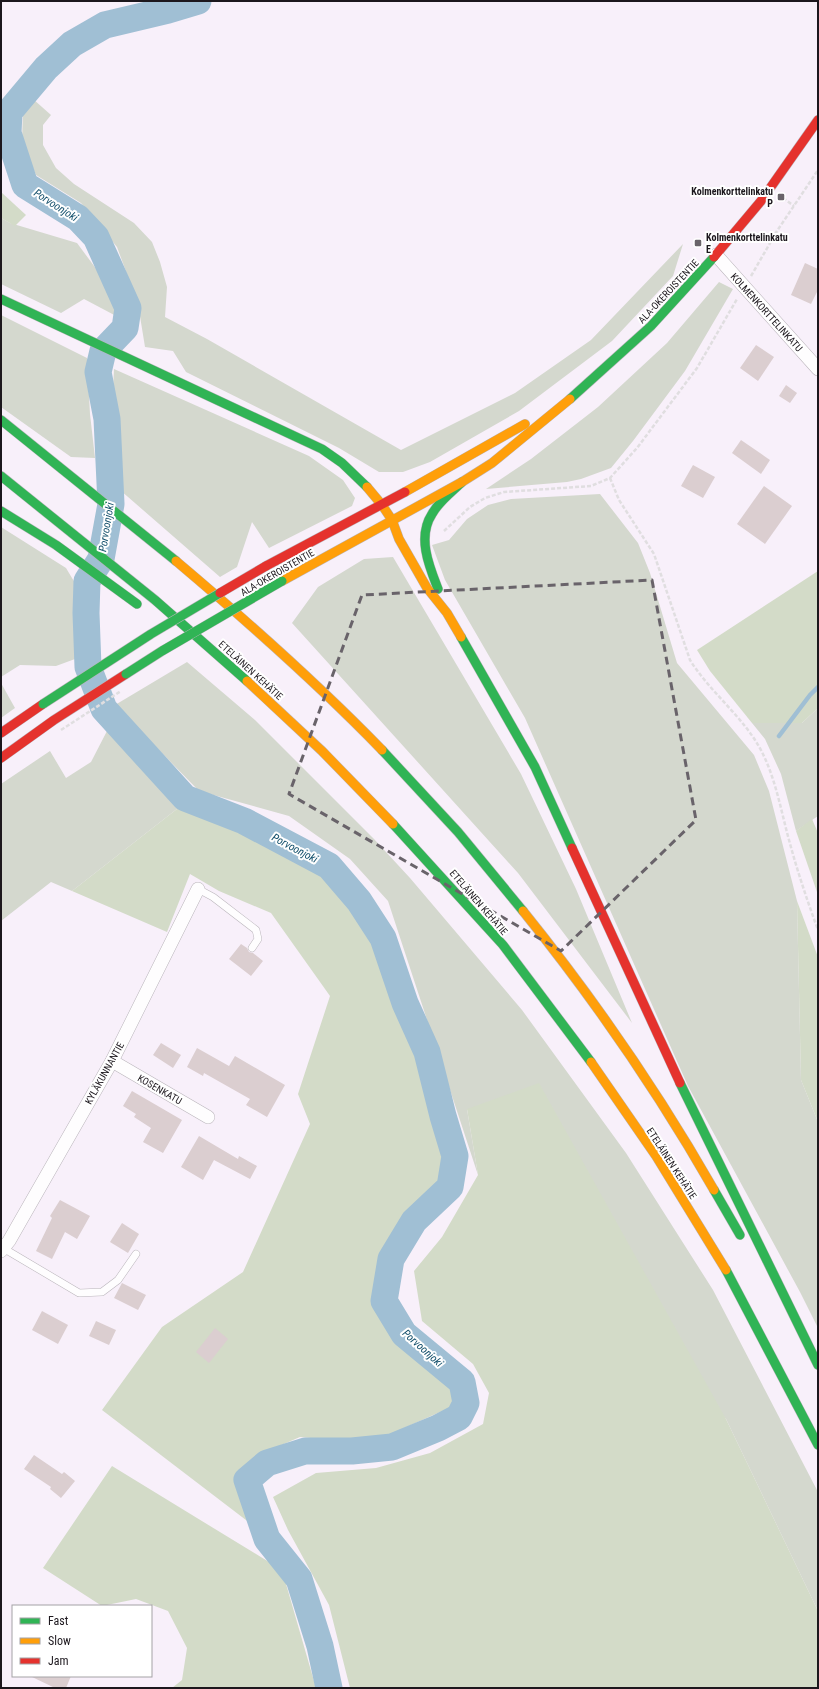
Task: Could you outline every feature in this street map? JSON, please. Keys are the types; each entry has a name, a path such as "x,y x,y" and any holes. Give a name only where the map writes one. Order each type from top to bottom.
{"main road":[{"name":"ALA-OKEROISTENTIE","path":"1,758 54,720 162,651 282,581 462,482 492,463 615,360 651,326 716,255 761,201 818,120"},
{"path":"1,299 180,384 322,449 342,463 359,478 382,505 392,520 399,539 424,582 447,613 535,767 664,1051 818,1365"},
{"name":"ALA-OKEROISTENTIE","path":"1,733 151,634 266,566 382,505 484,446 562,404"},
{"name":"ETELÄINEN KEHÄTIE","path":"1,420 155,543 258,631 360,727 412,780 502,883 615,1033 687,1146 744,1242"},
{"name":"ETELÄINEN KEHÄTIE","path":"1,476 143,590 206,644 302,732 431,864 505,948 584,1052 657,1159 715,1253 771,1353 818,1445"},
{"path":"447,613 425,546 424,533 430,516 462,482"},
{"path":"1,510 56,545 141,607"},
{"path":"155,618 190,646"},
{"path":"326,768 431,864"},
{"path":"773,1295 818,1376"}],"street":[{"name":"KOLMENKORTTELINKATU","path":"716,255 818,369"},
{"name":"KYLÄKUNNANTIE","path":"2,1250 9,1241 112,1061 198,889"},
{"name":"KOSENKATU","path":"112,1061 208,1117"}],"lane":[{"path":"198,889 213,897 256,930 258,939 252,948"},
{"path":"2,1250 79,1293 102,1292 118,1280 136,1254"}],"path":[{"path":"424,533 438,533 447,530 470,506 485,498 504,492 590,486 610,478 637,448 697,368 777,231 818,170"},
{"path":"781,197 794,206"},
{"path":"610,478 619,500 654,554 690,660 699,675 724,702 755,740 764,757 776,791 807,899 818,930"}],"highlighted area":[{"path":"652,580 696,820 561,951 289,794 362,595"}],"shaded area":[{"path":"33,99 51,115 43,125 43,145 56,168 74,184 134,223 152,242 160,262 167,287 165,317 207,339 401,450 515,393 591,340 683,244 673,276 612,341 519,411 430,462 403,472 379,472 339,448 186,372 173,351 145,347 138,304 117,247 81,203 36,175 22,142 23,108"},
{"path":"1,218 10,223 77,243 117,297 118,317 84,299 61,313 1,284"},
{"path":"719,282 733,289 685,371 611,468 581,479 567,482 486,489 531,459 598,407 667,343"},
{"path":"1,315 87,358 90,414 95,458 71,457 1,407"},
{"path":"114,369 309,456 343,480 355,498 352,506 269,548 252,522 237,567 220,577 120,490 121,433 113,390"},
{"path":"600,494 638,543 650,573 677,663 754,755 769,791 797,901 801,1080 818,1122 818,1328 688,1086 525,718 445,580 432,545 449,540 467,519 488,505 511,499"},
{"path":"1,527 66,568 75,583 75,659 56,666 20,665 1,677"},
{"path":"393,557 521,774 576,889 632,1023 518,873 292,623 318,587 364,559"},
{"path":"187,662 255,720 374,839 410,878 522,1010 626,1153 713,1290 818,1492 818,1611 726,1419 467,1109 478,1175 388,901 350,859 289,816 199,791 115,705"},
{"path":"1,683 15,708 1,718"},
{"path":"818,708 818,816 796,831 781,774 765,739 752,723 802,723"},
{"path":"107,731 182,805 72,891 51,882 1,921 1,784 50,751 66,778 91,762"}],"green space":[{"path":"1,192 26,215 15,226 1,218"},
{"path":"818,571 818,708 802,723 752,723 710,671 697,650"},
{"path":"182,805 243,831 329,878 356,914 374,945 396,1006 420,1054 445,1156 438,1183 407,1215 386,1254 375,1298 399,1342 455,1388 454,1400 449,1408 384,1437 353,1442 300,1437 256,1456 239,1471 240,1486 259,1530 102,1410 162,1327 243,1272 310,1124 298,1094 330,996 271,913 219,891 190,874 167,932 72,891"},
{"path":"812,819 818,833 818,895 796,831"},
{"path":"797,901 818,957 818,1122 801,1080"},
{"path":"539,1083 726,1419 818,1611 818,1688 350,1688 329,1605 288,1530 273,1497 316,1473 376,1468 430,1453 483,1424 489,1393 473,1364 422,1321 414,1271 442,1237 478,1175 467,1109"},
{"path":"112,1466 282,1570 316,1688 172,1688 182,1680 187,1648 168,1611 136,1599 100,1605 43,1568"}],"building":[{"path":"805,263 818,269 818,290 811,304 791,295"},
{"path":"756,345 774,357 758,381 740,368"},
{"path":"786,385 797,393 790,403 779,396"},
{"path":"741,440 770,460 761,474 732,453"},
{"path":"693,465 715,477 703,498 681,486"},
{"path":"764,486 792,506 765,544 737,524"},
{"path":"241,944 247,948 249,952 253,953 263,961 251,976 229,959"},
{"path":"161,1043 181,1055 173,1068 153,1055"},
{"path":"197,1048 229,1066 235,1056 285,1085 267,1117 246,1105 250,1099 204,1073 203,1076 187,1067"},
{"path":"132,1091 182,1120 163,1153 143,1142 151,1128 134,1117 136,1114 123,1106"},
{"path":"199,1136 238,1159 239,1156 257,1166 250,1179 214,1160 203,1180 181,1167"},
{"path":"60,1200 90,1216 77,1239 65,1232 52,1259 36,1251 52,1218 50,1216"},
{"path":"122,1223 139,1234 128,1253 110,1242"},
{"path":"122,1283 146,1295 138,1310 114,1298"},
{"path":"42,1311 68,1325 58,1344 32,1330"},
{"path":"96,1321 116,1330 109,1345 89,1336"},
{"path":"215,1328 228,1339 209,1363 196,1352"},
{"path":"34,1455 62,1474 64,1472 75,1481 61,1498 50,1489 51,1487 24,1469"},
{"path":"32,1677 71,1677 66,1688 55,1688"}],"waterway":[{"name":"Porvoonjoki","path":"198,1 168,10 105,25 72,44 46,68 9,112 8,133 25,185 78,218 96,237 128,308 125,328 103,351 98,372 107,419 111,504 101,559 87,581 86,613 88,667 104,709 185,798 244,821 329,866 359,901 383,938 405,1003 427,1052 455,1156 450,1187 414,1221 391,1259 384,1301 404,1334 462,1382 466,1403 459,1417 438,1428 392,1447 352,1451 305,1451 267,1463 247,1480 267,1539 299,1579 320,1646 329,1688"},
{"path":"779,736 810,695 818,687"}],"traffic: fast":[{"path":"570,399 651,326 714,257"},
{"path":"1,299 322,449 342,463 367,487"},
{"path":"1,420 176,561"},
{"path":"1,476 155,600 247,681"},
{"path":"438,589 428,561 425,532 435,509 462,482"},
{"path":"1,511 56,545 137,604"},
{"path":"126,674 162,651 282,581"},
{"path":"43,704 151,634 220,593"},
{"path":"461,637 535,767 572,848"},
{"path":"382,750 458,832 523,911"},
{"path":"393,824 503,945 591,1062"},
{"path":"680,1083 818,1365"},
{"path":"714,1190 740,1235"},
{"path":"726,1270 818,1445"}],"traffic: slow":[{"path":"282,581 462,482 492,463 570,399"},
{"path":"405,492 525,424"},
{"path":"367,487 392,520 399,539 427,588 447,613 461,637"},
{"path":"176,561 281,653 382,750"},
{"path":"247,681 322,751 393,824"},
{"path":"523,911 600,1012 648,1082 671,1117 714,1190"},
{"path":"591,1062 656,1156 726,1270"}],"traffic: jam":[{"path":"714,257 761,201 818,120"},
{"path":"266,566 405,492"},
{"path":"220,593 266,566"},
{"path":"1,758 54,720 126,674"},
{"path":"1,733 43,704"},
{"path":"572,848 680,1083"}],"place":[{"name":"Kolmenkorttelinkatu P","path":"781,197"},
{"name":"Kolmenkorttelinkatu E","path":"698,243"}]}
